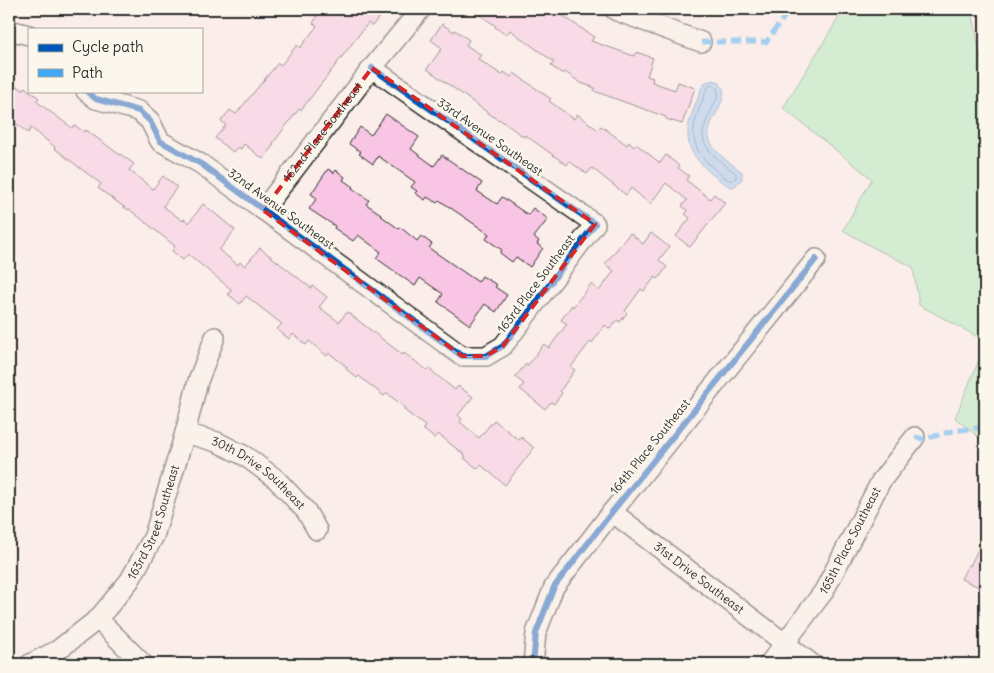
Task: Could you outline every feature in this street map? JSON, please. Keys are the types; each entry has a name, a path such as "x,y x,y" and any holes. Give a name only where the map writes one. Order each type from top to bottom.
{"street":[{"name":"162nd Place Southeast","path":"263,210 372,68 421,9"},
{"path":"614,9 701,42"},
{"path":"9,30 28,35"},
{"name":"33rd Avenue Southeast","path":"372,68 595,224"},
{"name":"32nd Avenue Southeast","path":"87,92 96,99 139,111 150,121 160,142 201,164 462,356"},
{"name":"163rd Place Southeast","path":"462,356 486,356 503,346 595,224"},
{"name":"164th Place Southeast","path":"533,664 536,633 554,587 816,259"},
{"name":"163rd Street Southeast","path":"30,664 58,650 98,619 130,580 154,536 185,433 198,381 215,337"},
{"name":"30th Drive Southeast","path":"185,433 217,442 245,456 276,479 306,510 317,530"},
{"name":"165th Place Southeast","path":"784,644 824,590 881,481 915,437"},
{"name":"31st Drive Southeast","path":"612,512 812,664"},
{"path":"98,619 142,664"},
{"path":"769,664 784,644"}],"highlighted area":[{"path":"372,68 595,224 503,346 486,356 462,356 263,210"}],"green space":[{"path":"844,9 972,9 981,60 985,67 985,341 919,305 913,267 843,230 872,179 783,108"},
{"path":"985,345 985,442 955,418"}],"water":[{"path":"713,80 719,82 723,89 723,96 711,124 709,138 718,152 742,172 742,179 735,186 731,187 719,180 701,164 693,153 688,141 690,120 702,87 706,82"}],"building":[{"path":"306,9 386,9 372,26 368,23 301,110 299,109 263,159 244,144 241,149 238,147 233,152 215,138 226,125 221,121 230,110 236,114 278,63 281,65 297,45 300,48 317,26 313,23 317,17"},
{"path":"471,9 533,9 541,15 543,11 548,15 553,9 594,37 591,41 634,56 636,52 653,58 647,76 653,78 652,82 675,90 678,82 695,88 682,124 594,91 595,88 581,83 565,72 563,74 551,66 554,62 510,30 506,35"},
{"path":"442,24 469,40 466,45 481,55 478,59 502,75 504,72 511,77 514,73 551,99 549,101 574,119 577,114 598,130 601,126 627,145 629,142 634,147 636,144 660,163 666,155 679,166 678,168 689,176 686,180 710,199 714,194 725,203 690,247 676,236 690,218 685,214 688,211 682,206 687,200 666,183 650,204 631,188 626,195 592,168 587,174 569,161 567,165 525,135 524,137 498,120 427,69 442,48 431,40"},
{"path":"17,86 23,90 25,87 28,92 31,92 39,98 36,101 72,128 74,125 84,132 86,130 134,164 129,170 153,189 163,176 177,187 163,206 183,221 184,219 189,223 203,204 235,230 219,250 238,265 240,262 245,266 260,248 311,288 313,286 327,297 319,307 339,322 347,312 403,355 404,353 427,370 428,368 455,390 458,386 473,397 458,415 462,419 460,422 479,438 494,420 519,440 521,437 534,448 505,485 481,465 478,469 464,458 466,456 438,434 434,438 423,429 425,426 404,410 405,408 387,393 384,396 359,376 357,378 346,369 347,367 329,353 327,356 309,341 306,345 293,334 289,339 277,329 282,324 246,296 240,304 228,294 232,290 188,254 183,260 172,251 175,246 129,209 98,188 101,184 31,128 28,133 9,118 9,97"},
{"path":"386,114 419,137 411,149 434,166 442,155 482,183 477,191 497,204 502,197 528,215 533,208 548,219 534,237 539,241 537,244 543,248 530,267 516,257 512,262 500,253 502,250 486,239 489,234 439,200 437,203 427,197 425,200 415,193 417,191 411,187 415,182 378,156 373,164 359,154 361,152 349,144 360,127 371,135"},
{"path":"328,169 334,173 336,170 345,177 343,180 369,200 366,204 399,229 400,227 417,241 421,236 432,244 429,248 478,282 482,276 497,285 495,287 507,295 496,312 485,304 470,325 438,302 443,294 420,278 415,286 376,258 381,252 358,235 353,241 334,228 335,226 309,209 317,198 311,194"},
{"path":"630,233 643,244 651,233 669,247 659,260 667,267 658,279 655,277 644,291 641,289 625,311 627,313 620,322 617,320 610,329 605,325 592,343 590,342 571,367 575,370 560,391 562,393 554,404 551,402 545,409 520,389 524,384 515,377 526,364 528,365 544,344 549,348 567,324 561,320 591,284 599,291 614,271 605,264"},
{"path":"985,535 985,573 979,587 961,579 968,565 970,566"}],"marked path":[{"path":"701,42 766,42 790,9"},
{"path":"915,437 924,439 953,431 985,427"}],"cycle path":[{"path":"87,92 96,99 139,111 150,121 160,141 201,164 462,356 486,356 503,346 595,224 372,68"},
{"path":"533,664 536,633 554,587 816,259"}]}
